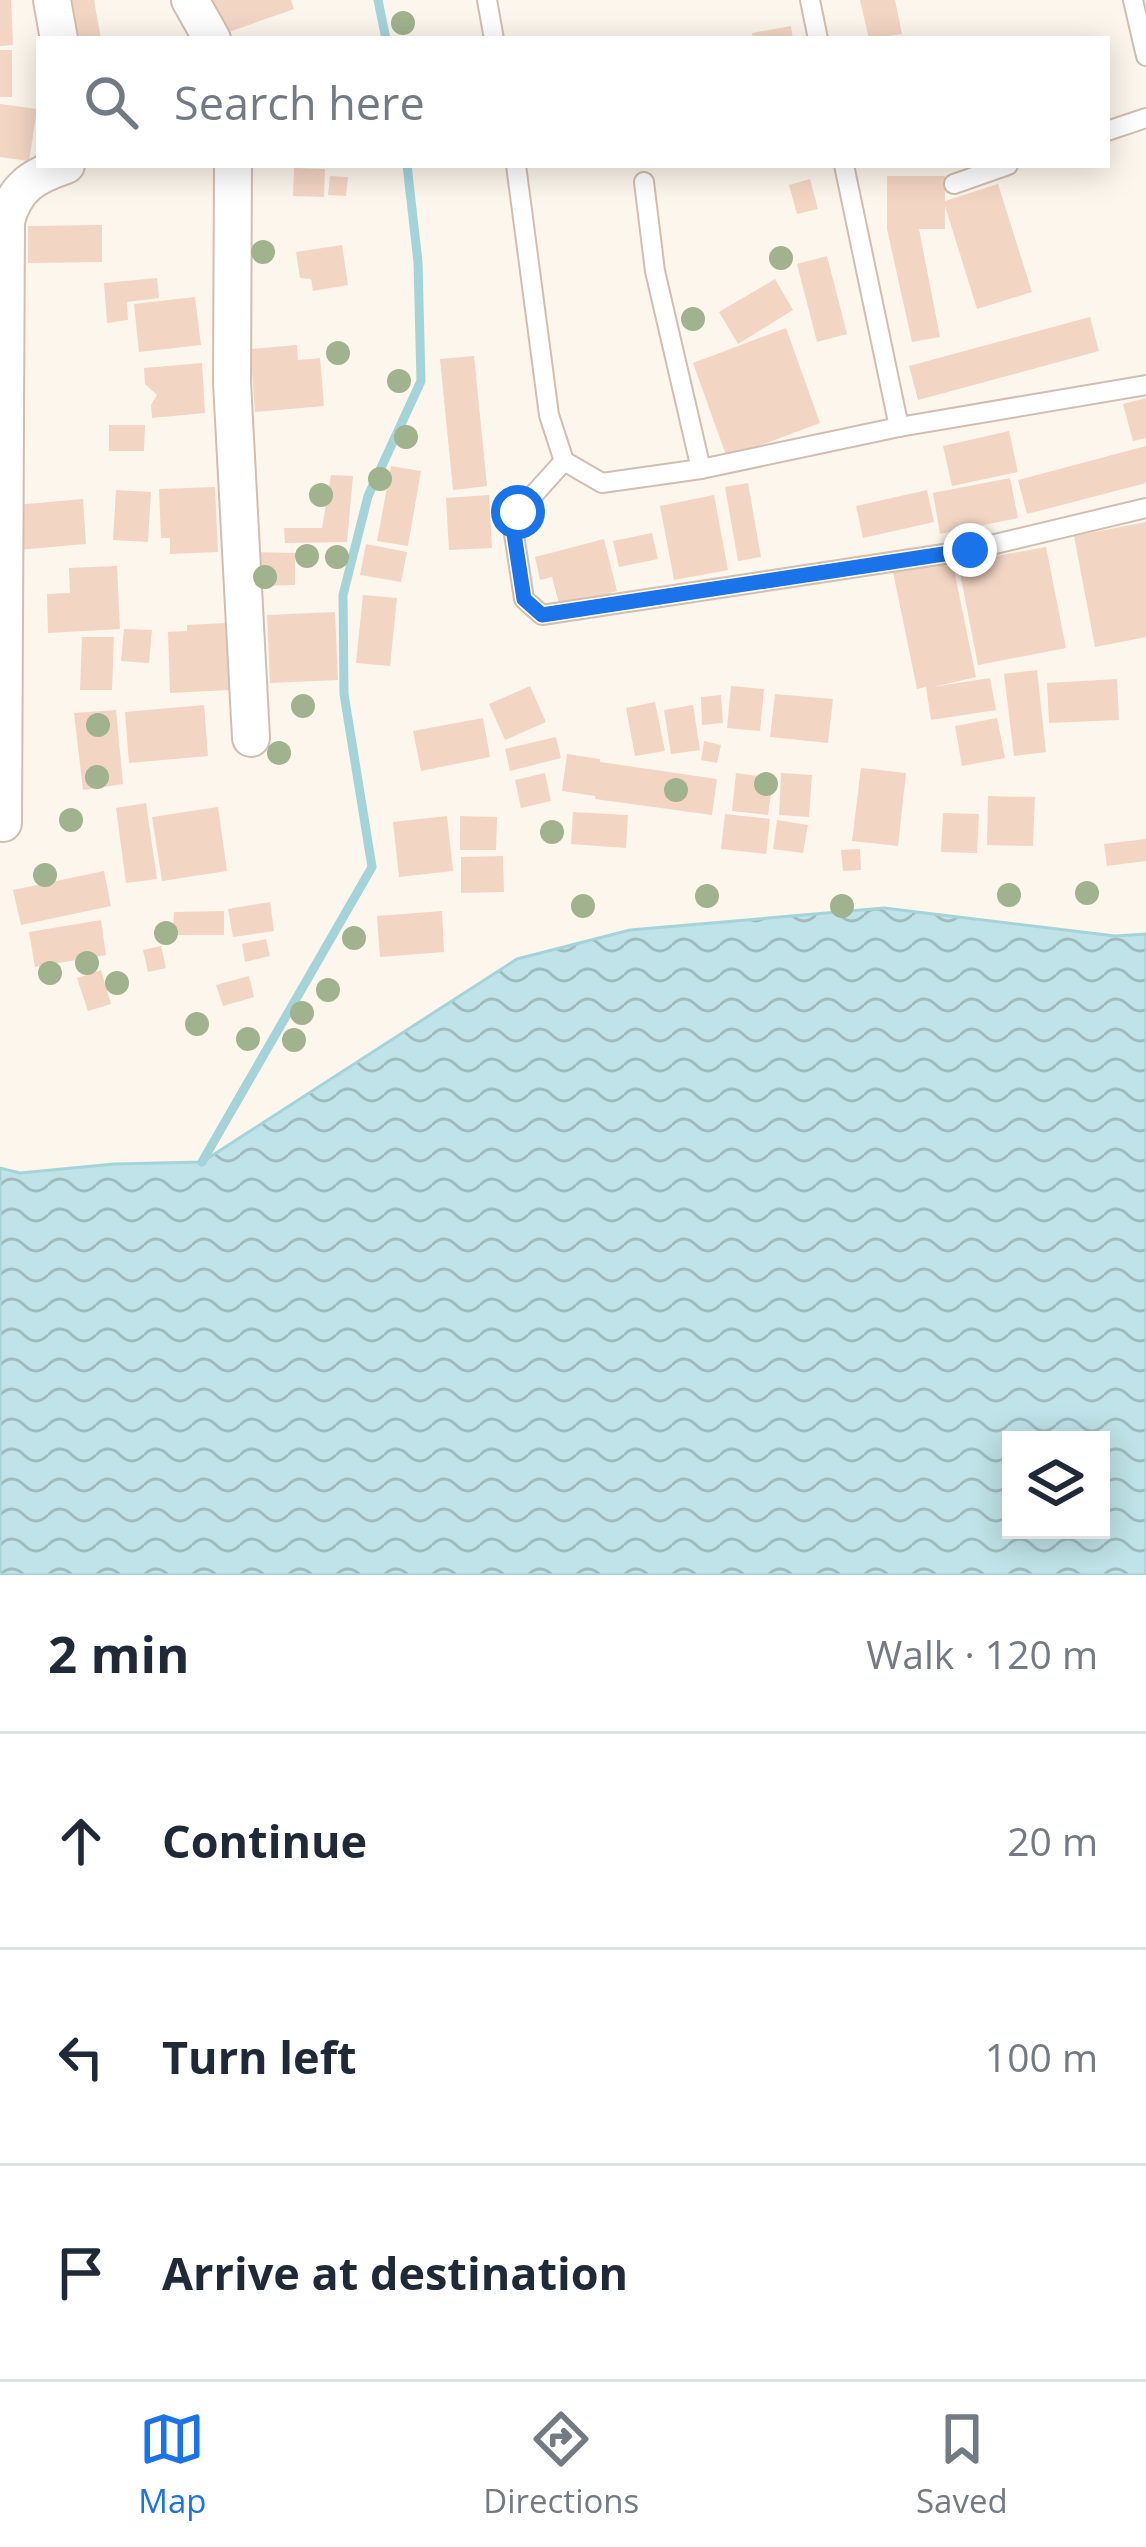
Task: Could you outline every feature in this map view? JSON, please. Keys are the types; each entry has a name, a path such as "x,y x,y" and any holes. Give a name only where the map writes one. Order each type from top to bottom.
{"street":[{"path":"52,0 58,36"},
{"path":"190,0 210,36"},
{"path":"3,824 7,194 57,168"},
{"path":"233,168 232,382 251,738"}],"lane":[{"path":"487,0 493,36"},
{"path":"810,0 817,36"},
{"path":"1133,0 1146,56"},
{"path":"1110,130 1146,118"},
{"path":"516,168 549,416 564,461 602,483 1146,386"},
{"path":"845,168 899,427"},
{"path":"954,184 999,168"},
{"path":"644,182 655,271 701,469"},
{"path":"564,461 518,512 514,534 524,599 542,615 970,550 1146,508"}],"water":[{"path":"884,908 1115,936 1146,934 1146,1575 0,1575 0,1168 20,1173 202,1162 517,959 630,930"}],"building":[{"path":"0,0 11,0 13,45 0,46"},
{"path":"61,0 94,0 100,36 67,36"},
{"path":"211,0 291,0 294,9 223,34"},
{"path":"860,0 895,0 902,34 868,36"},
{"path":"791,26 793,36 752,36"},
{"path":"0,50 12,50 12,97 0,97"},
{"path":"0,104 36,109 29,161 0,157"},
{"path":"294,168 325,169 324,197 293,196"},
{"path":"330,176 348,177 346,196 328,195"},
{"path":"887,176 945,176 945,201 998,184 1032,292 977,309 945,206 945,229 919,229 940,337 912,342 887,229"},
{"path":"810,179 818,209 797,214 789,185"},
{"path":"102,225 102,262 28,263 28,226"},
{"path":"342,245 348,285 313,291 311,279 300,278 296,252"},
{"path":"827,256 847,334 817,342 797,264"},
{"path":"157,278 159,298 127,302 128,320 107,323 104,283"},
{"path":"775,279 793,310 738,344 719,312"},
{"path":"195,297 201,345 139,352 134,304"},
{"path":"1090,317 1099,351 918,400 909,366"},
{"path":"786,328 820,423 727,458 693,363"},
{"path":"297,345 298,360 320,358 324,406 255,412 252,372 241,373 240,350"},
{"path":"474,356 487,486 453,490 440,359"},
{"path":"202,363 205,413 152,418 151,405 157,395 145,384 144,368"},
{"path":"1146,398 1146,438 1133,441 1123,404"},
{"path":"109,425 145,425 144,451 109,451"},
{"path":"1009,431 1018,472 952,486 943,446"},
{"path":"1146,446 1146,483 1027,514 1018,480"},
{"path":"391,466 421,471 408,546 377,541"},
{"path":"331,475 353,476 347,542 285,543 284,528 322,528"},
{"path":"1010,478 1018,518 940,534 933,493"},
{"path":"748,483 761,557 738,561 725,487"},
{"path":"215,487 218,552 170,554 170,538 161,538 159,489"},
{"path":"116,490 151,492 148,542 113,540"},
{"path":"927,490 934,522 863,538 856,506"},
{"path":"489,495 492,548 449,550 446,498"},
{"path":"714,495 728,570 674,580 660,506"},
{"path":"83,499 86,544 18,550 15,505"},
{"path":"1146,522 1146,637 1095,647 1074,536"},
{"path":"652,533 658,559 619,567 613,541"},
{"path":"604,539 617,591 560,607 552,577 540,580 535,557"},
{"path":"366,544 407,552 401,582 360,575"},
{"path":"1046,547 1066,648 978,665 958,563"},
{"path":"249,552 295,553 295,585 249,586"},
{"path":"951,555 976,677 933,687 990,678 996,710 931,720 926,687 917,689 892,567"},
{"path":"117,566 120,629 48,633 47,594 70,593 69,568"},
{"path":"363,595 397,598 390,666 356,663"},
{"path":"335,612 338,680 270,683 267,615"},
{"path":"226,623 230,690 170,693 168,632 187,631 187,625"},
{"path":"124,629 152,630 149,663 121,661"},
{"path":"82,637 114,637 112,690 80,690"},
{"path":"1037,670 1046,752 1014,756 1004,674"},
{"path":"1117,679 1119,720 1049,723 1047,683"},
{"path":"530,686 546,722 505,740 489,704"},
{"path":"731,686 764,689 760,731 727,728"},
{"path":"775,694 833,699 828,743 770,737"},
{"path":"721,695 723,723 702,725 701,697"},
{"path":"655,702 665,751 635,756 626,708"},
{"path":"204,705 208,756 129,763 125,712"},
{"path":"693,705 700,750 671,754 664,710"},
{"path":"116,710 123,784 83,790 74,713"},
{"path":"483,718 490,757 421,771 413,731"},
{"path":"997,718 1005,758 962,766 955,726"},
{"path":"556,737 561,758 510,771 505,749"},
{"path":"704,741 721,745 717,763 701,760"},
{"path":"567,754 717,779 712,815 562,791"},
{"path":"861,768 906,773 898,846 852,841"},
{"path":"545,773 551,801 521,808 515,780"},
{"path":"736,773 773,778 768,815 732,811"},
{"path":"781,773 812,775 809,817 779,815"},
{"path":"988,796 1035,797 1033,846 987,845"},
{"path":"146,803 157,879 126,883 116,808"},
{"path":"218,807 227,871 162,881 152,817"},
{"path":"573,812 628,815 626,848 571,844"},
{"path":"943,813 979,814 977,853 941,852"},
{"path":"725,814 770,819 766,854 721,849"},
{"path":"447,816 453,871 399,877 393,822"},
{"path":"460,816 497,817 496,850 460,850"},
{"path":"777,820 808,825 803,853 773,849"},
{"path":"1146,839 1146,861 1107,866 1104,844"},
{"path":"860,849 861,870 843,871 841,850"},
{"path":"503,856 504,892 461,893 461,857"},
{"path":"104,871 111,906 21,925 13,890"},
{"path":"270,902 274,931 233,937 228,909"},
{"path":"224,911 224,935 173,935 174,912"},
{"path":"442,911 444,952 380,957 377,916"},
{"path":"101,920 106,955 35,967 29,932"},
{"path":"266,939 270,956 245,962 242,944"},
{"path":"161,946 166,968 148,972 143,950"},
{"path":"101,970 111,1004 88,1011 77,978"},
{"path":"249,976 254,997 223,1006 216,985"}],"waterway":[{"path":"378,0 385,36"},
{"path":"202,1162 372,867 344,694 343,595 368,496 421,381 418,262 407,168"}],"route":[{"path":"518,512 514,534 524,599 542,615 970,550"}]}
